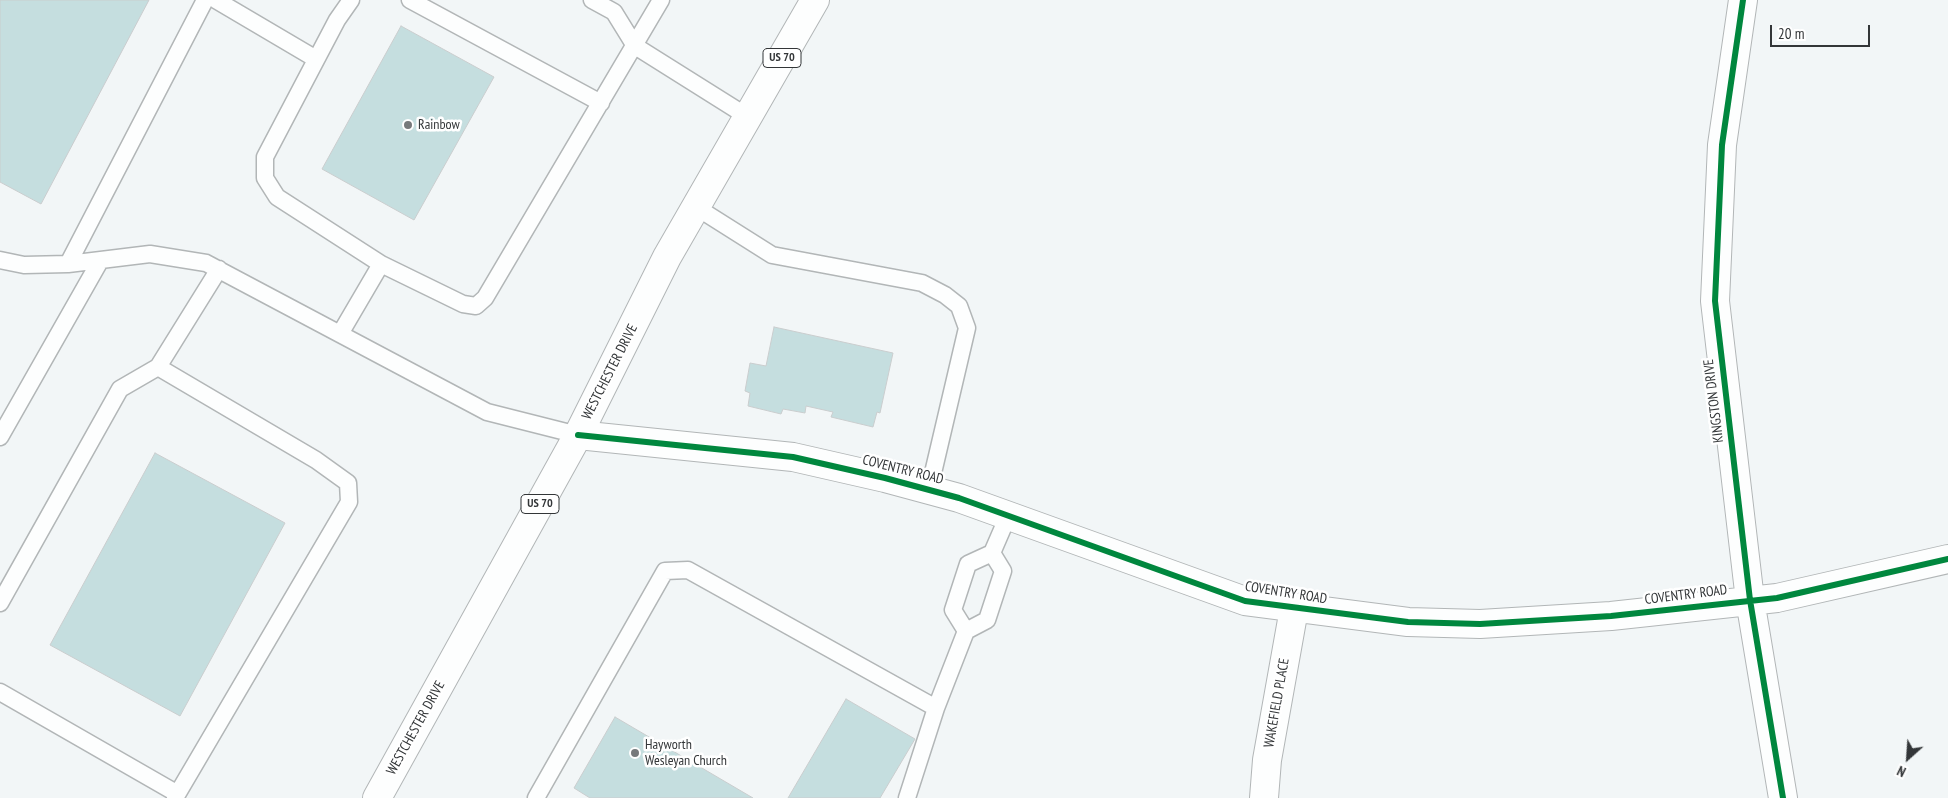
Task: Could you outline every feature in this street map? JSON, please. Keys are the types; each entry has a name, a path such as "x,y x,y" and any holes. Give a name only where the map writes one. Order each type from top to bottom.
{"street":[{"name":"WESTCHESTER DRIVE","path":"377,798 578,435 667,257 815,0"},
{"name":"KINGSTON DRIVE","path":"1743,0 1722,145 1715,301 1750,600 1783,798"},
{"name":"COVENTRY ROAD","path":"578,435 793,458 929,490 1008,516 1245,601 1294,609 1408,622 1480,624 1611,616 1777,598 1948,559"},
{"name":"WAKEFIELD PLACE","path":"1264,798 1267,760 1294,609"}],"lane":[{"path":"68,264 206,0"},
{"path":"216,0 316,59"},
{"path":"351,0 336,20 265,157 265,178 277,197 381,264 463,304 476,306 485,298 661,0"},
{"path":"410,0 601,103"},
{"path":"592,0 614,12 635,46 748,117"},
{"path":"696,207 772,255 922,283 945,295 959,306 967,328 929,490"},
{"path":"0,260 24,265 68,264 150,254 206,263 487,412 578,435"},
{"path":"0,437 100,261"},
{"path":"340,334 381,264"},
{"path":"0,603 120,389 158,367 219,270"},
{"path":"0,692 176,796 349,502 348,483 316,460 158,367"},
{"path":"966,631 953,610 968,564 992,553 1008,516"},
{"path":"906,798 936,708 966,631 987,620 1003,571 992,553"},
{"path":"536,798 665,572 688,570 936,708"}],"building":[{"path":"0,0 149,0 41,204 0,182"},
{"path":"401,26 494,77 414,220 322,169"},
{"path":"774,327 893,353 880,413 877,412 873,427 831,417 833,412 806,406 805,413 783,409 781,414 748,406 750,393 745,391 750,363 766,366"},
{"path":"155,453 285,523 180,716 50,645"},
{"path":"846,699 915,739 880,798 788,798"},
{"name":"Hayworth Wesleyan Church","path":"615,717 753,798 590,798 574,788"}],"cycle path":[{"path":"1743,0 1722,145 1715,301 1750,600 1783,798"},
{"path":"578,435 793,457 885,478 959,498 1245,601 1408,622 1480,624 1611,616 1777,598 1948,559"}],"place":[{"name":"Rainbow","path":"408,125"},
{"name":"Hayworth Wesleyan Church","path":"635,753"}]}
